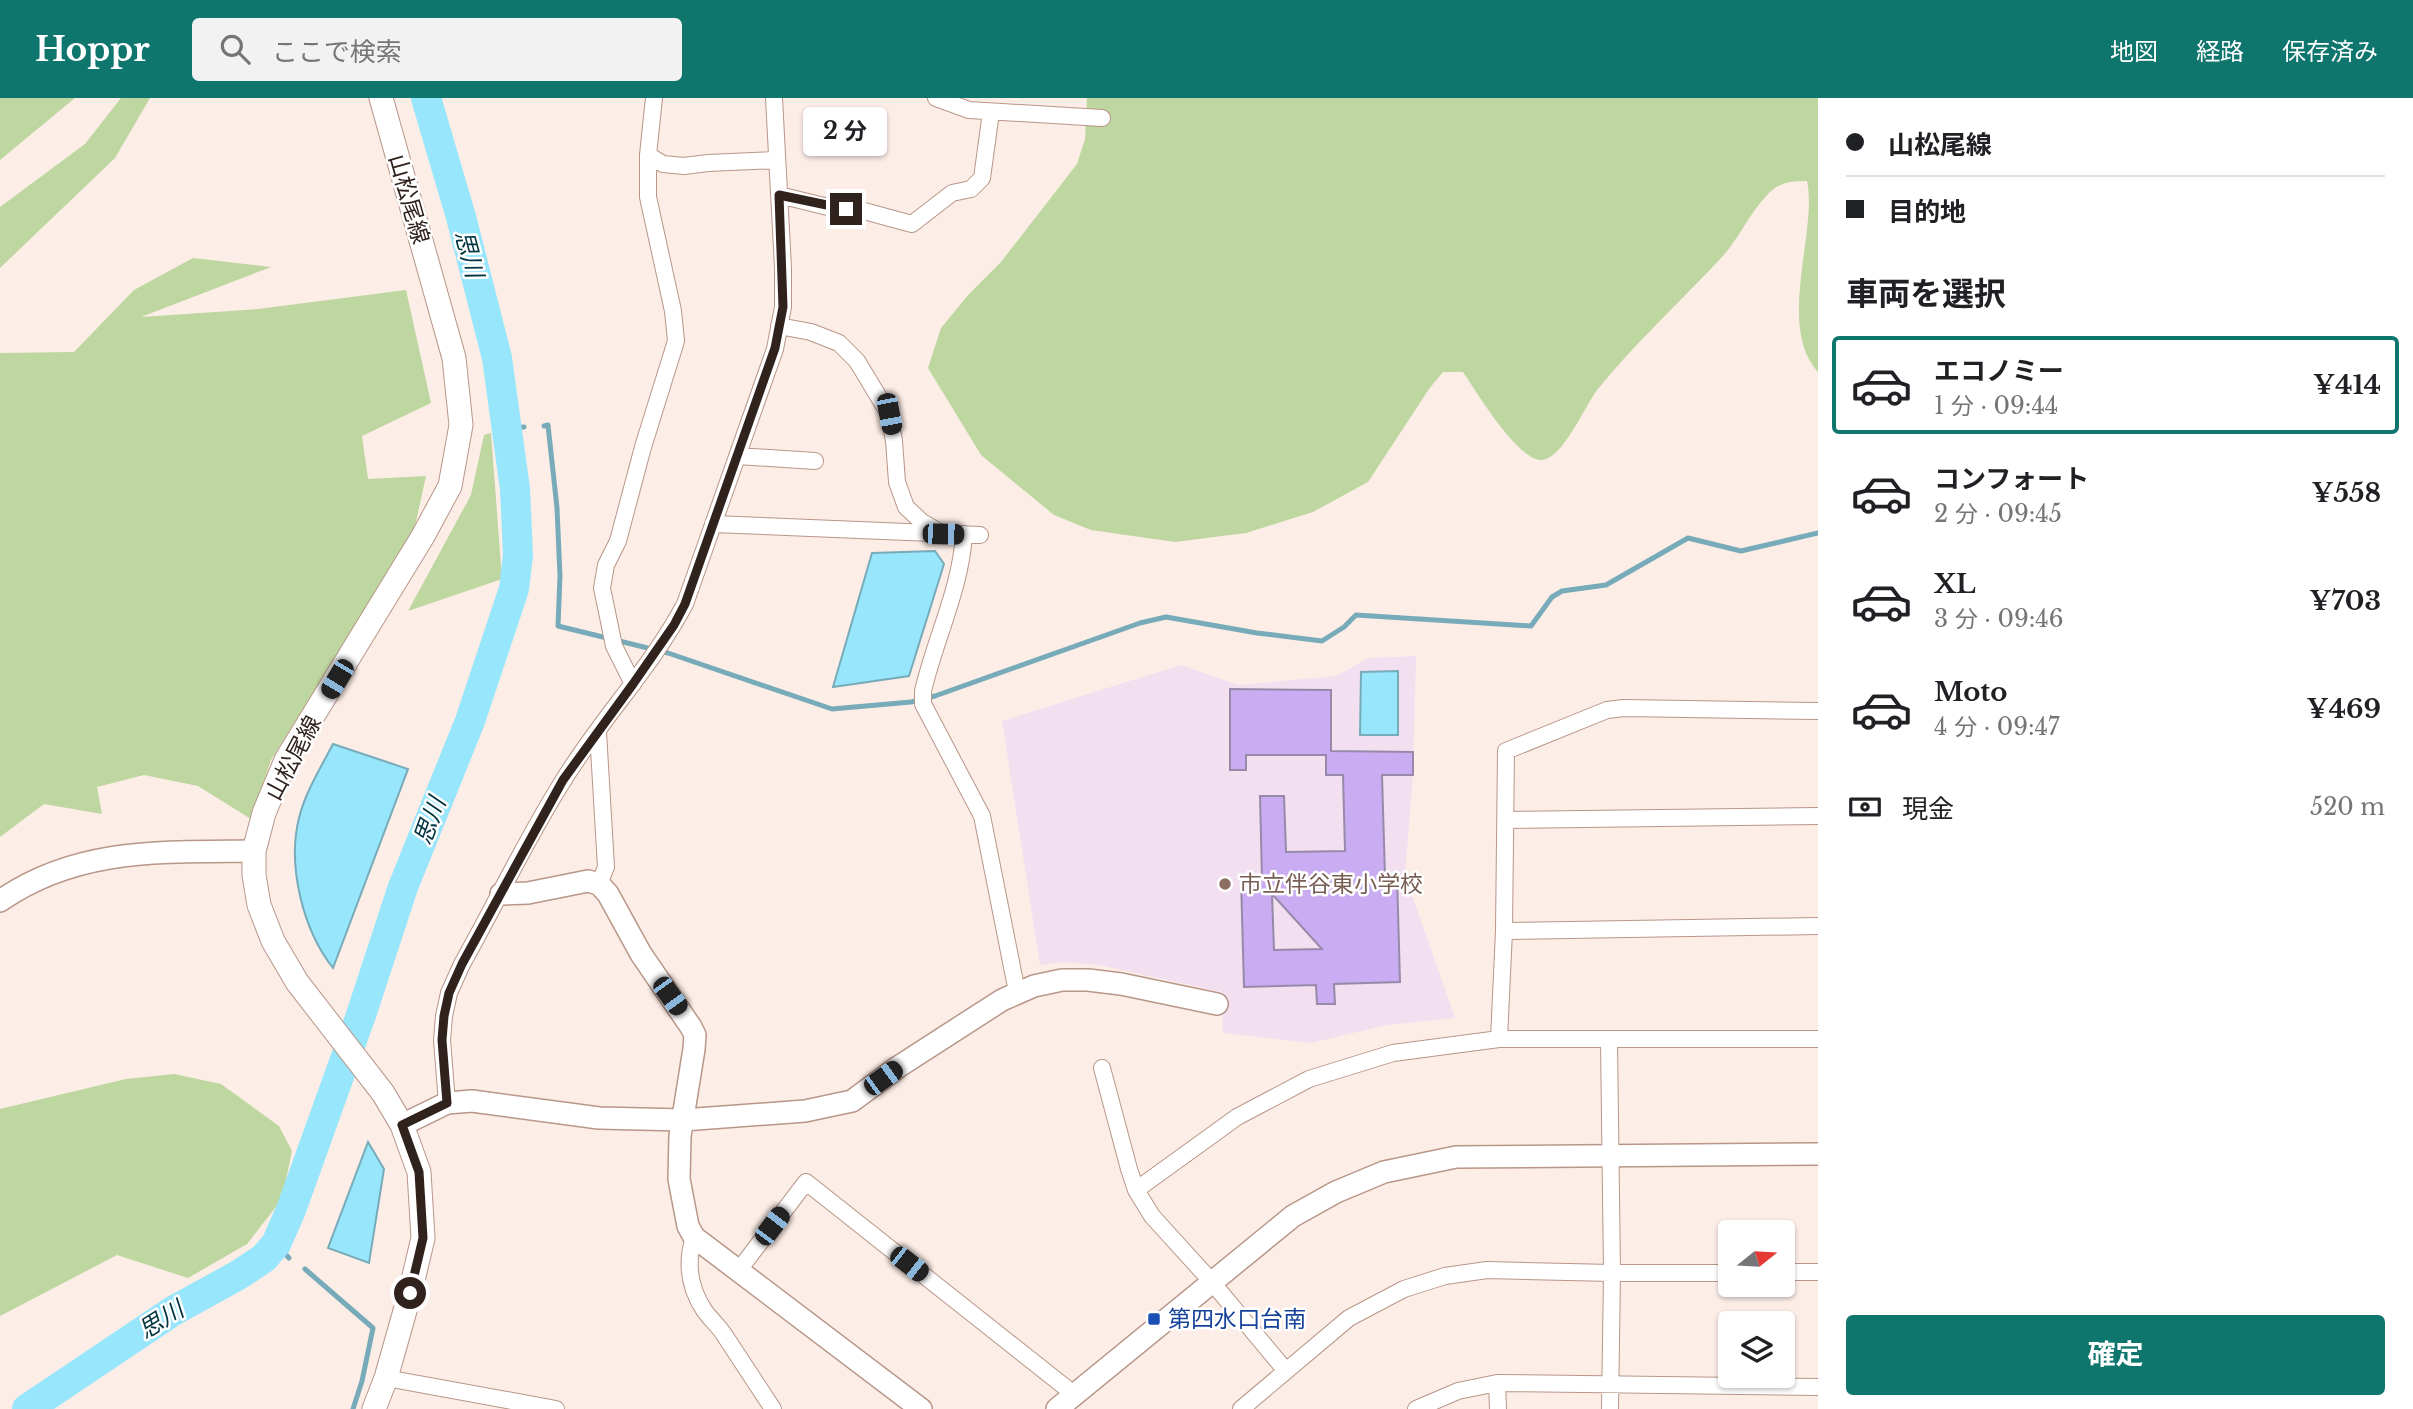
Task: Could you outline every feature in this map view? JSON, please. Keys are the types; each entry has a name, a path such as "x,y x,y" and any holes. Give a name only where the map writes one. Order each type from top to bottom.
{"main road":[{"name":"山松尾線","path":"374,1409 386,1378 423,1238 419,1172 402,1125 383,1093 296,982 273,942 259,905 254,875 254,851 264,813 286,760 416,548 450,486 461,425 454,358 381,98"}],"street":[{"path":"633,684 612,638 602,588 606,565 618,541 643,447 676,341 673,311 649,197 648,155 654,98"},
{"path":"447,1103 442,1040 449,993 563,780 633,684 685,604 775,348 783,307 783,281 774,98"},
{"path":"936,98 969,110 1102,118"},
{"path":"779,195 828,207 864,211 912,225 952,193 971,189 982,178 991,112"},
{"path":"648,155 663,164 684,166 776,160"},
{"path":"779,326 811,331 839,343 857,361 889,414 897,482 906,507 922,522 943,534"},
{"path":"737,457 815,461"},
{"path":"713,524 972,535 963,553 923,698 982,816 1017,992"},
{"path":"1499,1040 1504,931 1506,751 1607,710 1818,711"},
{"path":"598,732 606,867 599,884"},
{"path":"1506,820 1818,816"},
{"path":"0,901 15,890 59,870 100,859 173,852 254,851"},
{"path":"501,894 528,893 588,881 599,884 608,894 640,954 683,1013 695,1035 680,1136 679,1179 688,1226 694,1237 921,1409"},
{"path":"1504,931 1818,926"},
{"path":"402,1125 447,1103 472,1101 599,1118 683,1120 805,1111 852,1101 898,1067 1017,992 1048,982 1088,979 1217,1004"},
{"path":"1136,1190 1237,1116 1309,1079 1393,1053 1499,1040 1818,1039"},
{"path":"1609,1040 1612,1273 1610,1409"},
{"path":"1102,1068 1136,1190 1152,1216 1212,1281 1286,1371"},
{"path":"1057,1409 1293,1216 1336,1192 1384,1172 1456,1157 1818,1154"},
{"path":"739,1270 806,1182 1075,1395"},
{"path":"694,1237 689,1254 694,1290 704,1311 720,1328 773,1409"},
{"path":"1241,1409 1349,1318 1404,1289 1445,1276 1487,1269 1718,1273"},
{"path":"1796,1272 1818,1272"},
{"path":"386,1378 556,1409"},
{"path":"1497,1383 1498,1409"},
{"path":"1416,1409 1458,1391 1497,1383 1818,1387"}],"shaded area":[{"name":"市立伴谷東小学校","path":"1416,656 1413,775 1405,875 1455,1018 1387,1025 1311,1043 1223,1033 1222,992 1099,965 1062,962 1040,965 1002,721 1181,665 1238,685 1336,676 1369,658"}],"green space":[{"path":"0,98 75,98 0,160"},
{"path":"121,98 150,98 115,158 0,268 0,207 85,144"},
{"path":"1087,98 1818,98 1818,372 1806,352 1800,330 1799,304 1809,202 1807,181 1791,182 1768,194 1721,258 1642,339 1597,390 1559,450 1543,460 1533,458 1511,438 1463,372 1443,372 1368,482 1313,512 1246,533 1175,542 1091,530 1054,515 981,455 928,368 941,328 969,294 1001,262 1077,164 1085,139"},
{"path":"193,258 271,267 141,317 258,309 406,290 431,403 362,436 368,479 426,476 414,531 271,760 251,819 198,786 144,775 97,787 102,814 44,804 0,837 0,353 74,352 134,290"},
{"path":"491,433 502,579 408,611 471,495 484,435"},
{"path":"174,1074 221,1084 279,1126 292,1151 282,1199 247,1244 188,1278 117,1255 0,1316 0,1109 126,1079"}],"water":[{"path":"935,551 944,564 909,676 833,687 872,553"},
{"path":"1398,671 1398,735 1360,735 1361,672"},
{"path":"333,744 408,769 333,968 322,953 306,916 300,897 295,856 302,809"},
{"path":"368,1142 384,1169 369,1263 328,1248"}],"building":[{"path":"1230,689 1331,690 1331,751 1413,752 1413,775 1382,775 1385,876 1397,875 1400,982 1334,984 1335,1004 1317,1004 1316,985 1244,987 1241,879 1262,879 1260,796 1284,796 1286,852 1345,851 1343,775 1326,775 1326,755 1246,755 1246,770 1230,770","holes":["1272,894 1322,949 1274,950"]}],"waterway":[{"name":"思川","path":"27,1409 173,1311 240,1274 264,1258 276,1244 291,1210 361,1015 403,887 470,721 514,589 518,555 515,489 497,358 461,217 426,98"},
{"path":"544,426 548,425 557,508 560,576 558,626 668,653 832,709 911,702 935,696 1140,623 1166,617 1322,641 1344,627 1356,615 1531,626 1552,597 1562,591 1606,585 1688,538 1741,551 1818,533"},
{"path":"507,429 524,427"},
{"path":"276,1244 289,1258"},
{"path":"305,1269 373,1328 353,1409"}],"place":[{"name":"市立伴谷東小学校","path":"1225,884"},
{"name":"第四水口台南","path":"1154,1319"}],"route":[{"path":"410,1293 423,1238 419,1172 402,1125 447,1103 442,1040 449,993 462,964 563,780 674,625 685,604 775,348 783,307 779,195 846,209"}]}
